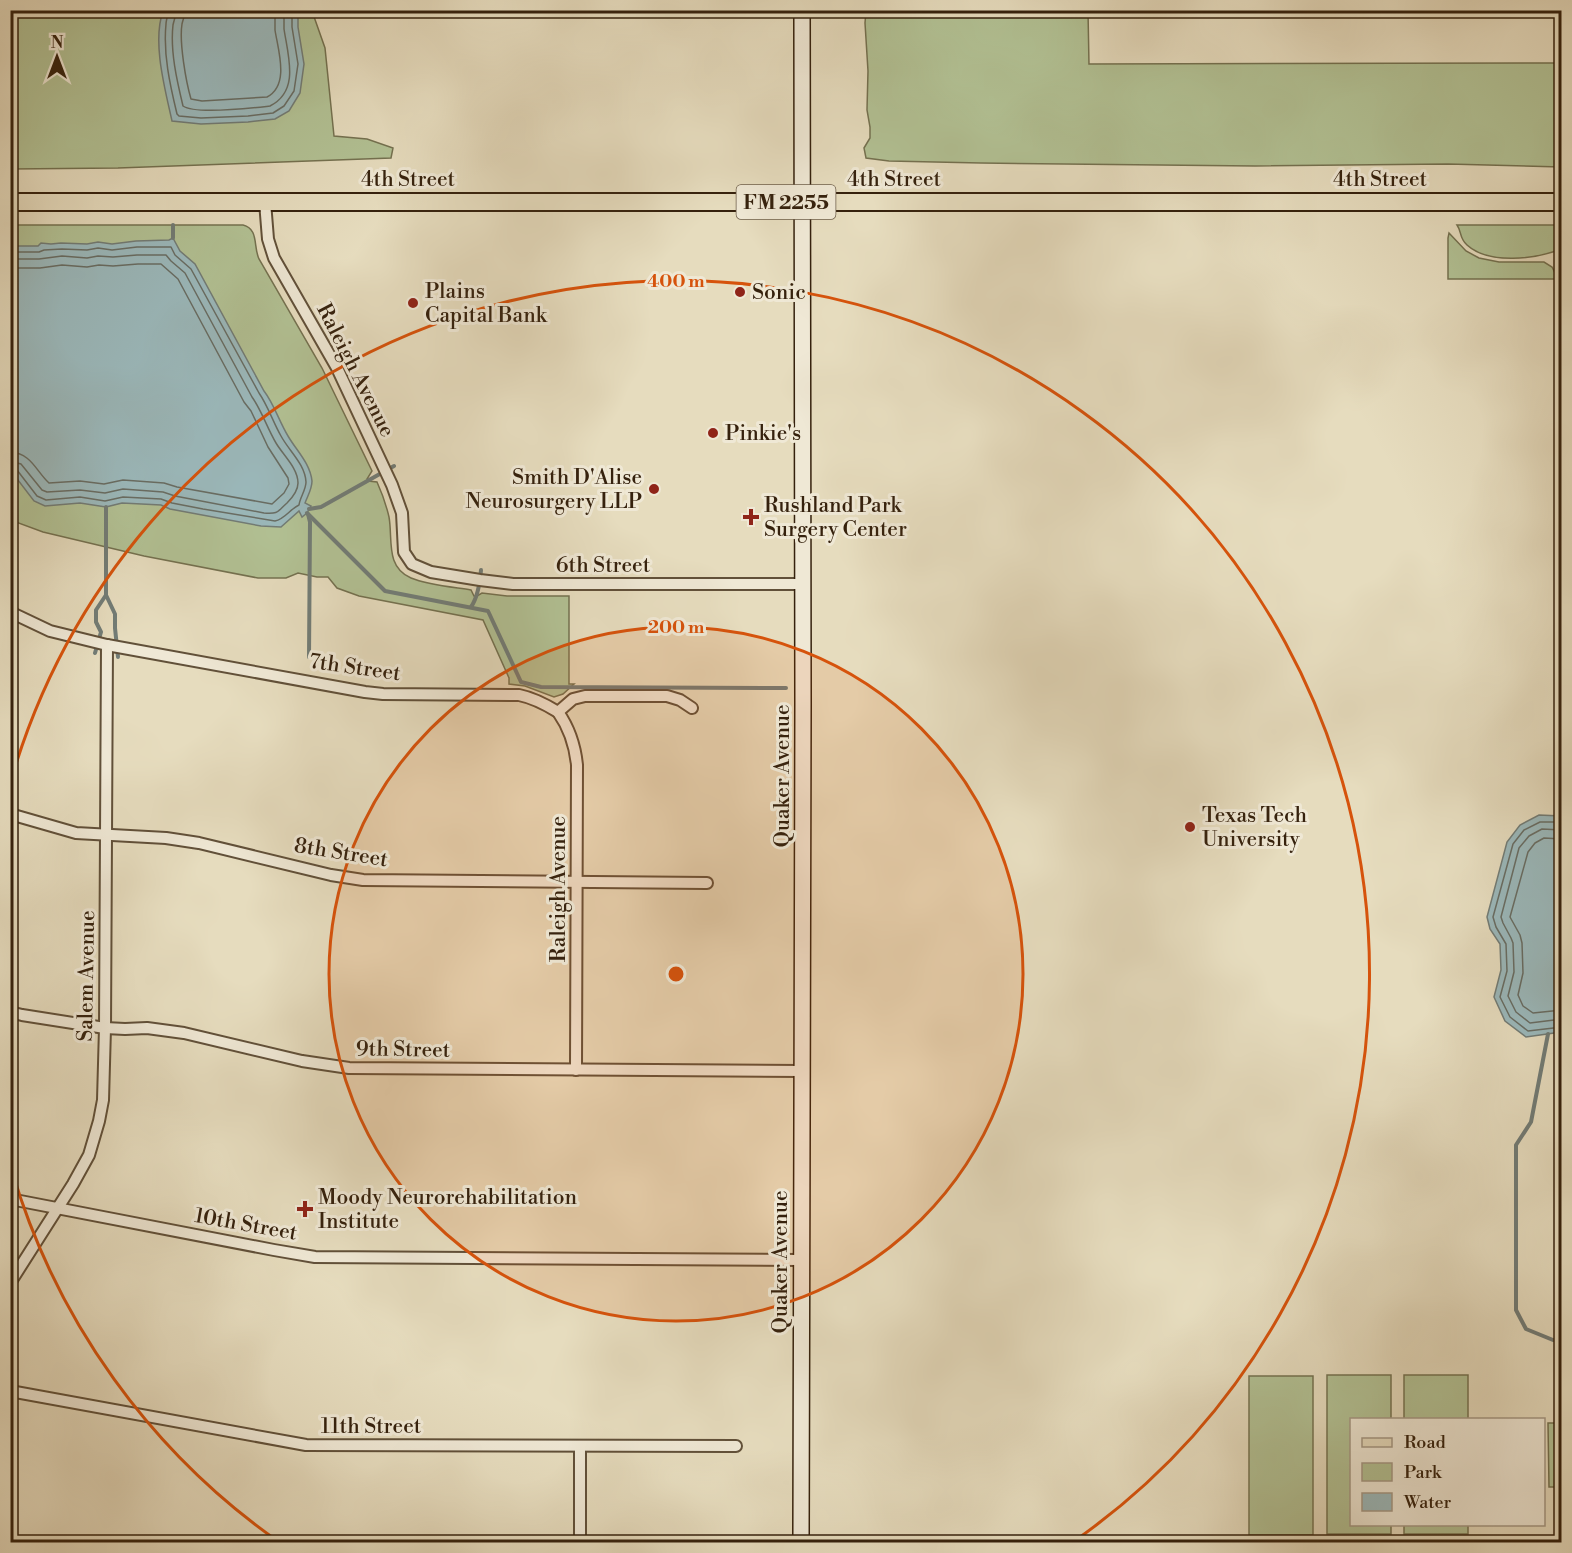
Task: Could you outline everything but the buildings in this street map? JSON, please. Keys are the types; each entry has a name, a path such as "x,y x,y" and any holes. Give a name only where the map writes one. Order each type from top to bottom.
{"main road":[{"name":"Quaker Avenue","path":"801,1542 802,10"},
{"name":"4th Street","path":"10,202 1562,202"}],"street":[{"name":"Raleigh Avenue","path":"265,202 268,239 274,258 338,368 392,485 402,513 404,552 408,558"},
{"name":"6th Street","path":"408,558 412,564 431,572 513,584 803,584"},
{"name":"7th Street","path":"10,612 50,631 107,645 383,694 519,695 546,704 558,712"},
{"name":"Salem Avenue","path":"10,1283 88,1155 103,1100 107,645"},
{"path":"558,712 573,699 585,696 667,696 680,700 692,708"},
{"name":"Raleigh Avenue","path":"558,712 573,739 577,765 576,1070"},
{"name":"8th Street","path":"10,814 76,833 166,838 199,843 331,875 363,880 707,883"},
{"name":"9th Street","path":"10,1012 105,1028 147,1028 184,1033 302,1061 333,1066 801,1071"},
{"name":"10th Street","path":"10,1199 315,1257 801,1260"},
{"name":"11th Street","path":"10,1391 306,1445 736,1446"},
{"path":"580,1446 580,1542"}],"green space":[{"path":"10,11 312,11 325,48 334,136 367,139 393,148 391,158 118,168 11,169"},
{"path":"866,11 1088,11 1089,64 1561,63 1561,167 1448,164 1255,166 981,163 889,161 866,158 864,148 870,138 870,127 867,110"},
{"path":"11,225 243,225 248,227 254,234 259,259 322,368 372,471 368,481 377,482 379,486 389,517 392,552 397,567 411,578 471,590 474,596 482,593 507,596 569,596 569,684 574,684 563,694 554,697 525,686 509,684 509,678 483,620 359,596 337,588 328,577 298,573 286,578 258,578 144,556 43,532 13,521 11,518"},
{"path":"1457,225 1561,225 1561,249 1526,257 1500,258 1487,255 1467,245"},
{"path":"1449,233 1466,251 1479,258 1499,262 1544,262 1552,267 1556,279 1448,279"},
{"path":"1327,1375 1391,1375 1391,1418 1350,1418 1350,1526 1391,1526 1391,1534 1327,1534"},
{"path":"1404,1375 1468,1375 1468,1418 1404,1418"},
{"path":"1249,1376 1313,1376 1313,1535 1249,1535"},
{"path":"1548,1423 1561,1423 1561,1487 1549,1487"},
{"path":"1404,1526 1468,1526 1468,1534 1404,1534"}],"water":[{"path":"163,11 298,11 304,64 300,93 289,111 275,119 248,122 201,124 172,121 159,51"},
{"path":"173,238 180,251 195,264 291,441 309,468 312,484 305,503 311,506 302,517 299,511 281,527 261,526 170,509 161,505 122,503 106,507 80,503 45,506 34,501 11,471 11,246 38,246 41,243 87,244 98,242 112,244"},
{"path":"1539,815 1561,816 1561,1032 1526,1037 1505,1021 1494,997 1501,970 1500,944 1490,929 1487,917 1507,842 1520,825"}],"waterway":[{"path":"173,225 173,238"},
{"path":"309,509 321,507 394,466"},
{"path":"95,653 101,632 96,622 96,610 106,595 106,507"},
{"path":"307,513 385,591 488,611 521,682 541,687 786,688"},
{"path":"308,514 310,522 309,657"},
{"path":"471,607 477,594 481,570"},
{"path":"106,595 115,614 118,657"},
{"path":"1548,1034 1531,1122 1516,1145 1516,1310 1526,1329 1553,1340 1562,1340"}],"place":[{"name":"Sonic","path":"740,292"},
{"name":"Plains Capital Bank","path":"413,303"},
{"name":"Pinkie's","path":"713,433"},
{"name":"Smith D'Alise Neurosurgery LLP","path":"654,489"},
{"name":"Rushland Park Surgery Center","path":"751,517"},
{"name":"Texas Tech University","path":"1190,827"},
{"name":"Moody Neurorehabilitation Institute","path":"305,1209"}]}
